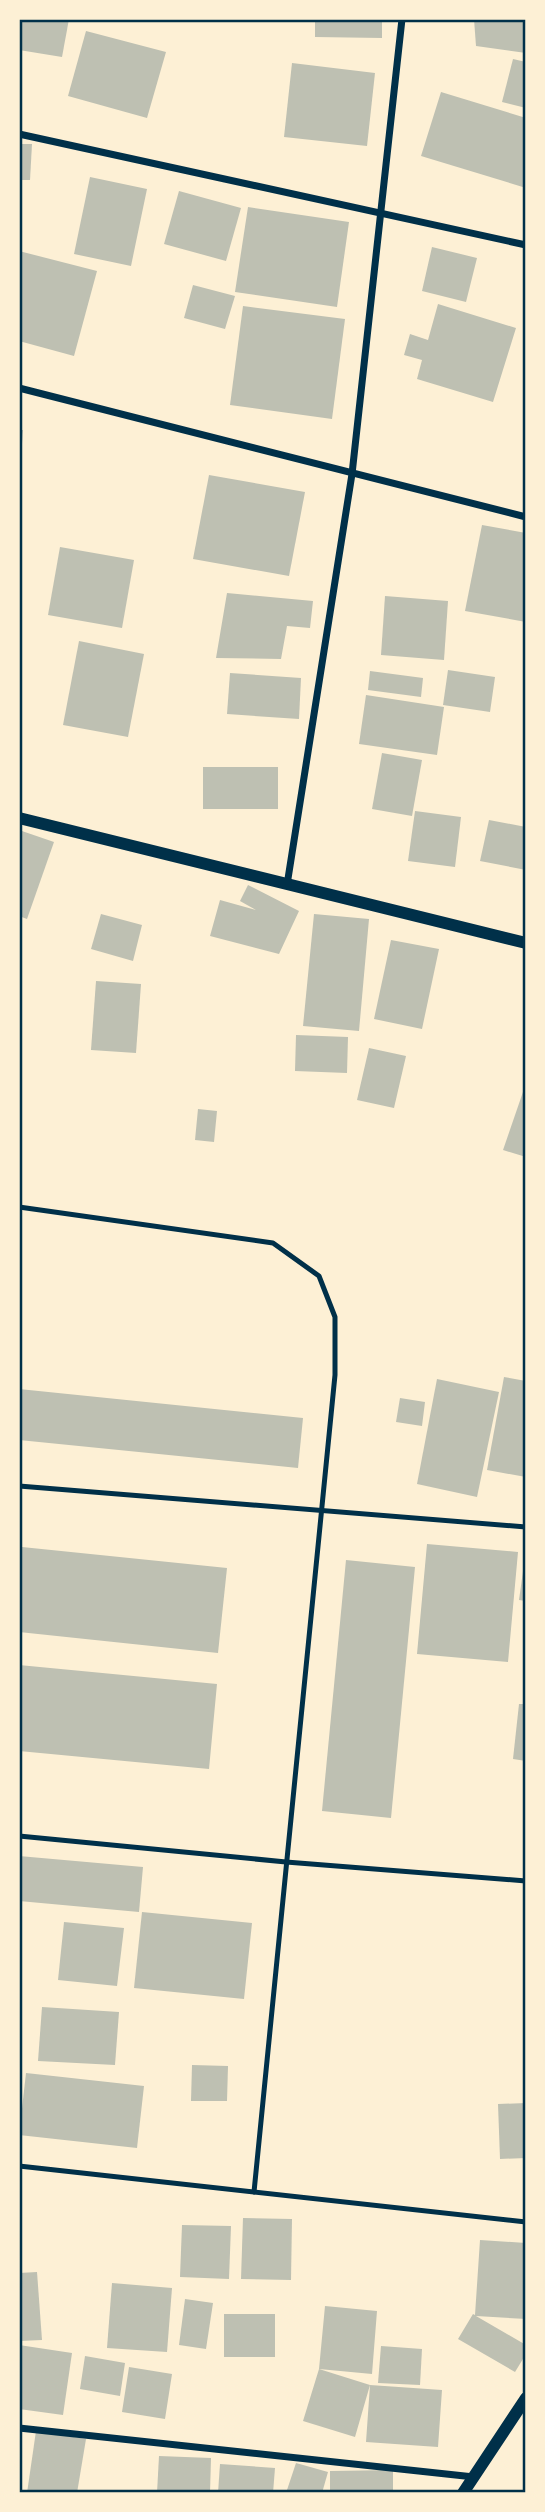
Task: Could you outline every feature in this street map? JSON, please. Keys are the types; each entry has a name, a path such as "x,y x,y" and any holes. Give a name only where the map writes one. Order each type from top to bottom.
{"street":[{"path":"288,885 352,474 402,19"},
{"path":"19,134 526,244"},
{"path":"19,388 526,517"},
{"path":"19,818 526,943"},
{"path":"463,2493 526,2398"},
{"path":"19,2428 474,2477"}],"lane":[{"path":"19,1207 273,1243 319,1276 335,1317 335,1375 254,2192"},
{"path":"19,1486 526,1527"},
{"path":"19,1836 286,1862 526,1881"},
{"path":"19,2166 526,2222"}],"building":[{"path":"19,19 69,19 62,57 19,50"},
{"path":"315,19 382,19 382,38 315,37"},
{"path":"474,19 526,19 526,53 476,46"},
{"path":"86,31 166,52 147,118 68,96"},
{"path":"513,59 526,62 526,108 502,102"},
{"path":"292,63 375,73 367,146 284,137"},
{"path":"441,92 526,118 526,188 421,156"},
{"path":"19,144 32,144 30,180 19,180"},
{"path":"90,177 147,189 131,266 74,254"},
{"path":"179,191 241,208 226,261 164,244"},
{"path":"248,207 349,222 337,307 235,292"},
{"path":"432,247 477,258 466,302 422,291"},
{"path":"19,251 97,271 74,356 19,341"},
{"path":"193,285 235,296 225,329 184,318"},
{"path":"438,304 516,328 493,402 417,379 422,360 404,355 410,334 428,340"},
{"path":"243,306 345,319 332,419 230,405"},
{"path":"19,430 23,430 21,458 19,458"},
{"path":"209,475 305,492 289,576 193,559"},
{"path":"482,525 526,533 526,622 465,611"},
{"path":"60,547 134,560 122,628 48,615"},
{"path":"227,593 313,601 310,628 287,626 281,659 216,658"},
{"path":"385,596 448,601 444,660 381,655"},
{"path":"79,641 144,654 128,737 63,725"},
{"path":"448,670 495,677 490,712 443,705"},
{"path":"370,671 423,678 421,697 368,690"},
{"path":"230,673 301,678 299,719 227,714"},
{"path":"366,695 444,707 437,755 359,744"},
{"path":"382,753 422,760 412,816 372,809"},
{"path":"203,767 278,767 278,809 203,809"},
{"path":"415,811 461,817 455,867 408,861"},
{"path":"489,820 526,827 526,870 480,861"},
{"path":"19,830 54,842 27,919 19,916"},
{"path":"248,885 299,911 279,954 210,936 220,900 256,910 240,901"},
{"path":"101,914 142,925 133,961 91,949"},
{"path":"314,914 369,919 359,1031 303,1026"},
{"path":"391,940 439,949 422,1029 374,1019"},
{"path":"96,981 141,984 136,1053 91,1050"},
{"path":"296,1035 348,1037 347,1073 295,1071"},
{"path":"369,1048 406,1056 394,1108 357,1100"},
{"path":"526,1086 526,1157 503,1150"},
{"path":"198,1109 217,1111 214,1142 195,1140"},
{"path":"504,1377 526,1381 526,1477 487,1470"},
{"path":"437,1379 499,1392 477,1497 417,1484"},
{"path":"19,1389 303,1418 298,1468 19,1440"},
{"path":"400,1398 425,1402 422,1426 396,1422"},
{"path":"427,1544 518,1552 508,1662 417,1654"},
{"path":"22,1547 227,1568 218,1653 19,1632 19,1571"},
{"path":"346,1560 415,1567 391,1818 322,1811"},
{"path":"526,1564 526,1601 519,1600"},
{"path":"19,1665 217,1684 209,1769 19,1751"},
{"path":"519,1704 526,1704 526,1761 513,1759"},
{"path":"19,1856 143,1867 139,1912 19,1901"},
{"path":"142,1912 252,1923 244,1999 134,1988"},
{"path":"64,1922 124,1928 117,1986 58,1980"},
{"path":"42,2007 119,2012 115,2065 38,2061"},
{"path":"192,2065 228,2066 227,2101 191,2101"},
{"path":"26,2073 144,2086 137,2148 19,2135"},
{"path":"526,2103 526,2158 500,2159 498,2104"},
{"path":"243,2218 292,2219 291,2280 241,2279"},
{"path":"182,2225 231,2226 229,2279 180,2277"},
{"path":"480,2240 526,2243 526,2319 476,2316 526,2345 526,2354 515,2372 458,2339 473,2314 475,2315"},
{"path":"37,2272 42,2340 19,2341 19,2273"},
{"path":"112,2283 172,2288 167,2352 107,2348"},
{"path":"185,2299 213,2303 206,2349 179,2345"},
{"path":"325,2306 377,2311 372,2374 319,2369"},
{"path":"224,2314 275,2314 275,2357 224,2357"},
{"path":"19,2345 72,2353 63,2415 19,2409"},
{"path":"381,2346 422,2349 420,2385 378,2383"},
{"path":"85,2356 125,2363 120,2396 80,2389"},
{"path":"129,2367 172,2374 165,2419 122,2412"},
{"path":"319,2369 370,2385 355,2437 303,2421"},
{"path":"370,2385 442,2390 438,2447 366,2442"},
{"path":"36,2431 86,2439 77,2493 27,2493"},
{"path":"159,2456 211,2458 210,2493 157,2493"},
{"path":"296,2463 328,2472 322,2493 286,2493"},
{"path":"220,2464 275,2468 273,2493 218,2493"},
{"path":"393,2470 393,2493 330,2493 330,2471"}]}
